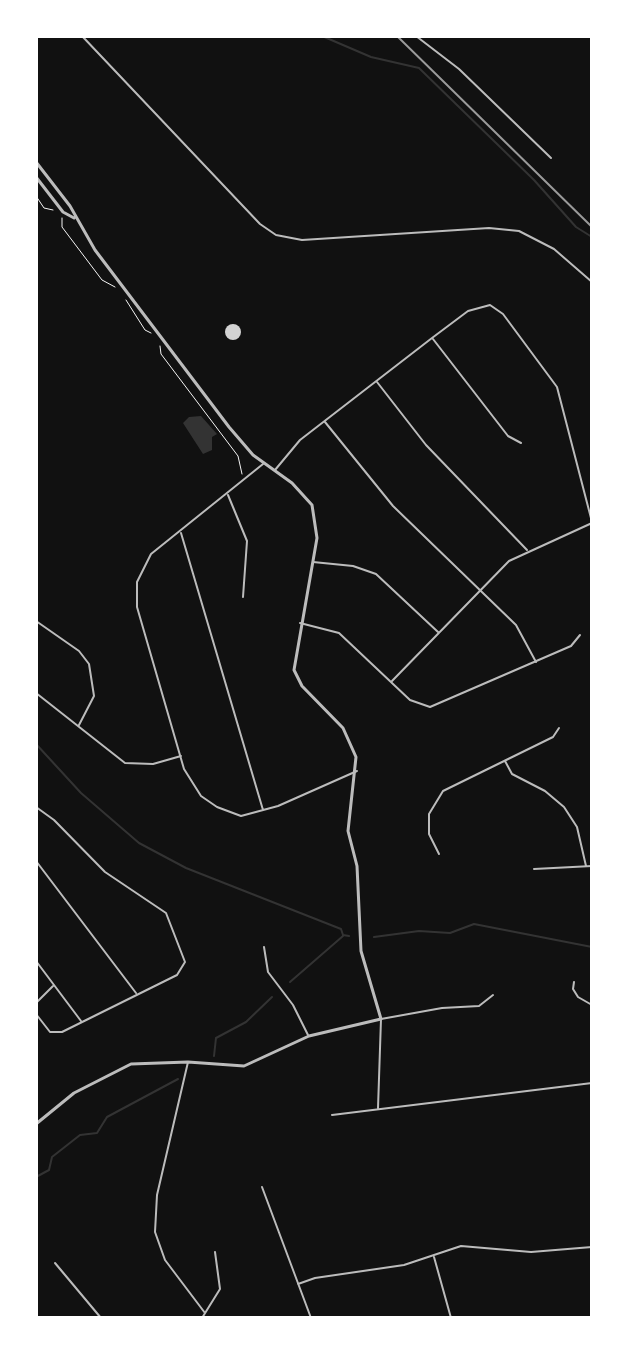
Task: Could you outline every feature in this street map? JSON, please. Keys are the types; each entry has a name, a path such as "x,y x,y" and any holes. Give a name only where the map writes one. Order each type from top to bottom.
{"street":[{"path":"82,36 260,224 276,235 302,240 489,228 519,231 554,249 592,282"},
{"path":"416,36 459,69 551,158"},
{"path":"36,162 229,427 263,464 300,490 312,505 317,530 294,660 297,679 349,736 357,771 348,831 358,874 361,951 381,1019 378,1109"},
{"path":"36,177 63,212 74,218"},
{"path":"275,471 290,449 475,306 490,305 503,314 557,387 592,522 509,561 391,682"},
{"path":"432,338 508,436 521,443"},
{"path":"377,381 426,445 527,551"},
{"path":"324,421 381,493 521,632 536,662"},
{"path":"263,464 145,562 135,595 181,756 190,783 209,802 241,816 263,812 357,771"},
{"path":"227,494 247,541 243,597"},
{"path":"180,532 263,812"},
{"path":"312,561 353,566 376,574 439,633"},
{"path":"36,621 79,651 90,666 94,696 78,726"},
{"path":"300,623 339,633 410,700 430,707 571,646 580,635"},
{"path":"36,700 38,694 125,763 153,764 181,756"},
{"path":"439,854 428,824 437,797 450,785 553,737 559,728"},
{"path":"504,760 512,774 545,791 564,807 577,827 586,866"},
{"path":"36,807 54,820 105,872 167,915 184,966 177,975 62,1032 53,1033 36,1014"},
{"path":"36,861 137,993"},
{"path":"534,869 592,866"},
{"path":"264,947 268,972 293,1005 309,1036"},
{"path":"36,961 81,1021"},
{"path":"574,982 573,989 578,997 592,1005"},
{"path":"36,1003 54,985"},
{"path":"36,1124 74,1093 131,1064 188,1062 244,1066 269,1058 309,1036 442,1008 479,1006 493,995"},
{"path":"188,1062 154,1218 158,1245 165,1260 205,1313"},
{"path":"332,1115 592,1083"},
{"path":"262,1187 311,1318"},
{"path":"298,1284 315,1278 404,1265 461,1246 531,1252 592,1247"},
{"path":"202,1318 220,1289 215,1252"},
{"path":"433,1256 451,1318"},
{"path":"55,1263 101,1318"}],"path":[{"path":"36,196 44,208 56,211 62,219 62,227 102,280 118,288"},
{"path":"122,293 145,330 153,333"},
{"path":"160,342 161,354 238,456 244,480"}],"shaded area":[{"path":"201,416 217,434 212,437 212,450 203,454 183,423 189,417"}],"building":[{"path":"230,324 236,324 241,332 239,338 230,340 225,335 225,329"}],"waterway":[{"path":"322,36 371,57 419,68 534,180 576,227 592,237"},
{"path":"36,744 81,793 139,843 186,868 341,929 343,935 349,936"},
{"path":"374,937 419,931 450,933 474,924 592,947"},
{"path":"290,982 343,936"},
{"path":"214,1056 216,1038 246,1022 272,997"},
{"path":"36,1177 49,1170 52,1157 80,1135 97,1133 107,1117 178,1079"}],"railway":[{"path":"397,36 592,227"}]}
